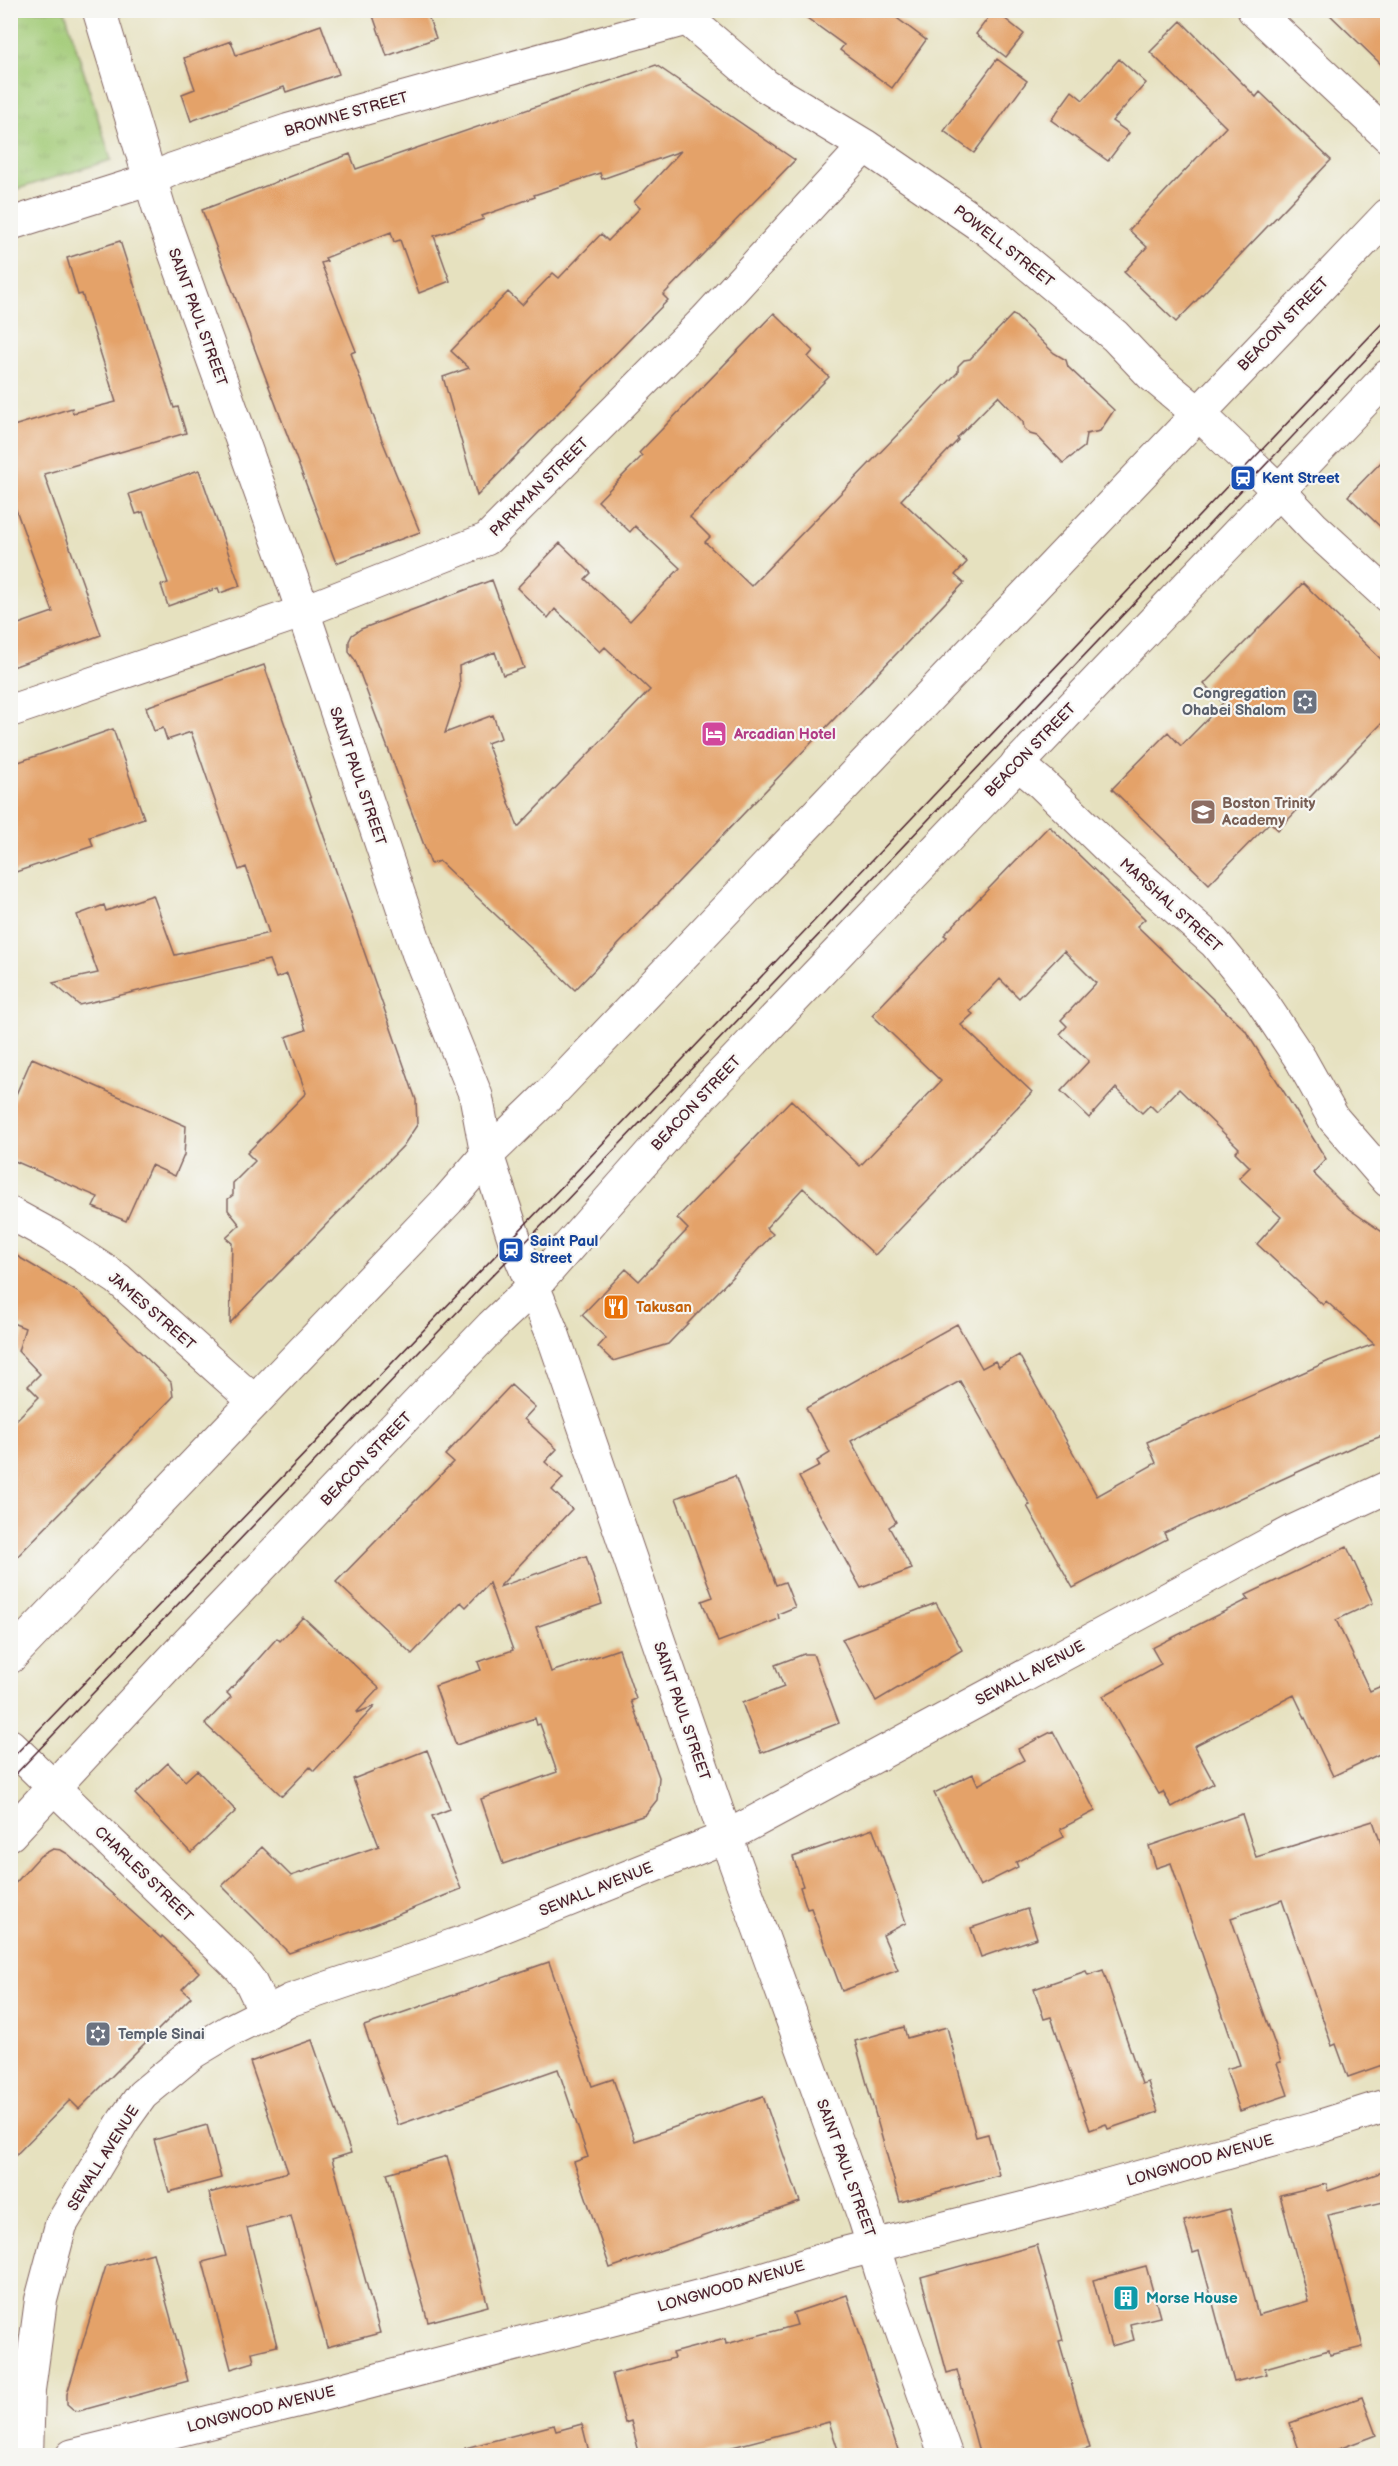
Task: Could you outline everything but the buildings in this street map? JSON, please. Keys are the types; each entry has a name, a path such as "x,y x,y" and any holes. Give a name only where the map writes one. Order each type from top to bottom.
{"main road":[{"name":"SAINT PAUL STREET","path":"99,10 159,208 303,612 418,952 476,1096 487,1155 533,1287 554,1335 726,1837 946,2456"},
{"path":"1254,10 1388,136"},
{"name":"POWELL STREET","path":"682,15 766,86 865,146 989,231 1115,336 1151,374 1198,413 1278,490"},
{"name":"BEACON STREET","path":"10,1657 448,1200 487,1155 547,1097 1388,215"},
{"name":"BEACON STREET","path":"10,1834 187,1644 492,1326 533,1287 676,1123 1388,376"},
{"path":"1278,490 1314,528 1388,596"},
{"name":"LONGWOOD AVENUE","path":"72,2456 312,2397 736,2287 873,2246 1069,2197 1315,2128 1388,2105"}],"street":[{"name":"BROWNE STREET","path":"10,224 152,179 173,169 288,130 682,15"},
{"name":"PARKMAN STREET","path":"10,711 303,612 487,539 705,320 865,146"},
{"name":"MARSHAL STREET","path":"1017,763 1215,943 1259,997 1301,1060 1334,1119 1388,1181"},
{"name":"JAMES STREET","path":"10,1213 52,1236 118,1279 254,1401"},
{"name":"SEWALL AVENUE","path":"27,2456 29,2390 41,2300 61,2225 124,2120 142,2095 194,2052 265,2012 319,1989 480,1936 726,1837 1293,1531 1388,1487"},
{"name":"CHARLES STREET","path":"10,1745 240,1968 250,1981 265,2012"}],"green space":[{"path":"11,10 65,11 111,160 11,191"}],"tram line":[{"path":"10,1760 569,1179 1388,317"},
{"path":"10,1780 560,1207 1388,336"}],"place":[{"name":"Kent Street","path":"1243,478"},
{"name":"Congregation Ohabei Shalom","path":"1305,702"},
{"name":"Arcadian Hotel","path":"714,734"},
{"name":"Boston Trinity Academy","path":"1203,812"},
{"name":"Saint Paul Street","path":"511,1250"},
{"name":"Takusan","path":"616,1307"},
{"name":"Temple Sinai","path":"98,2034"},
{"name":"Morse House","path":"1126,2298"}]}
